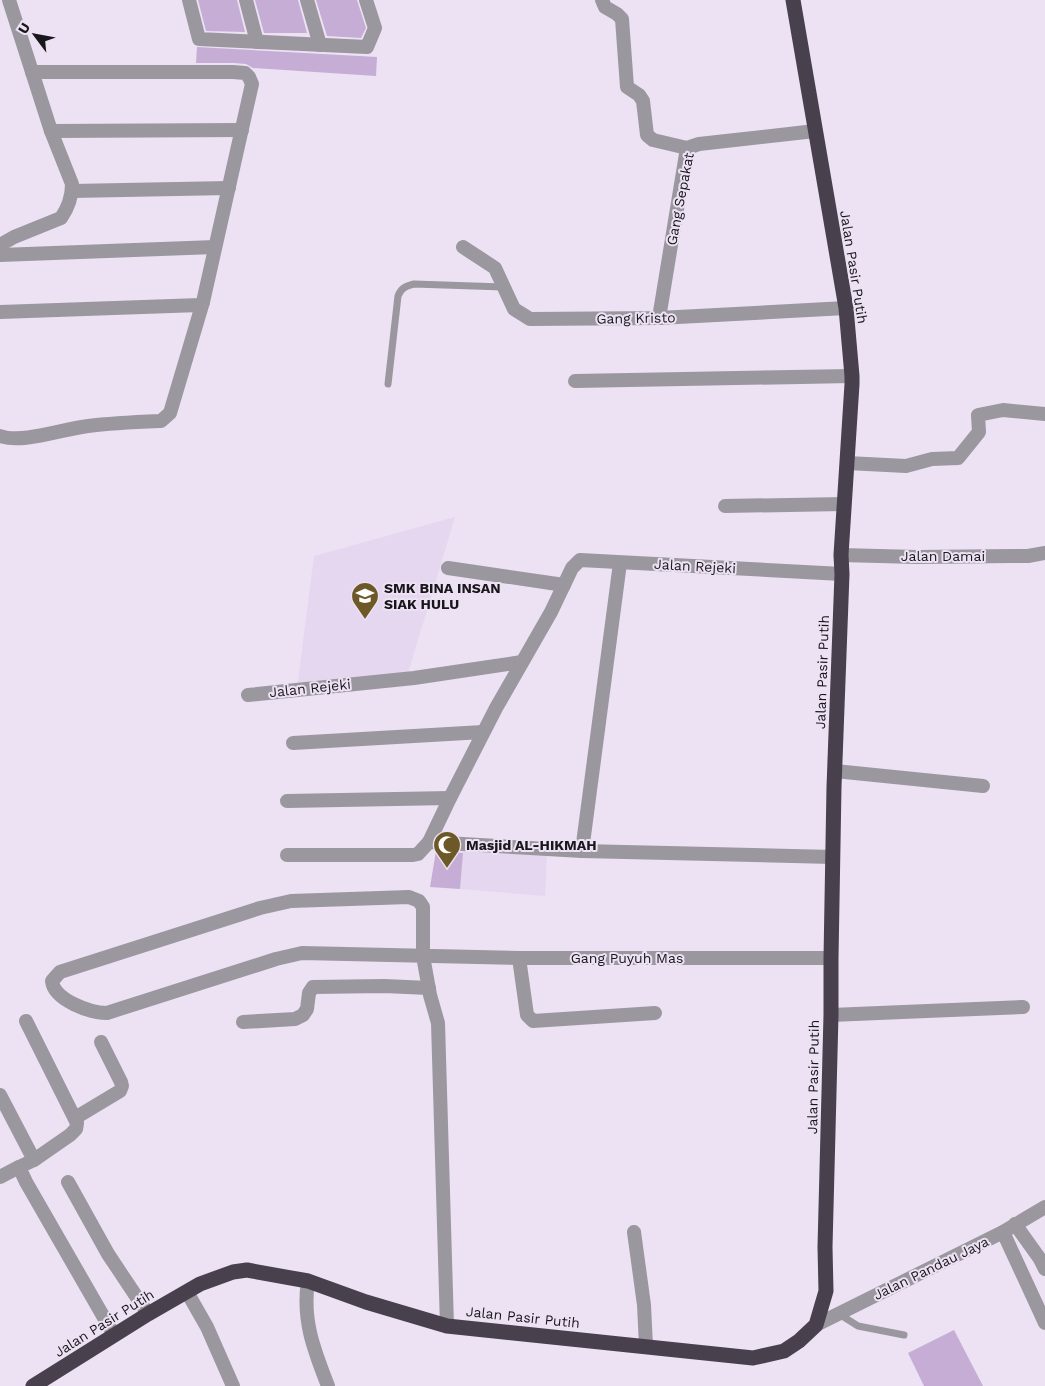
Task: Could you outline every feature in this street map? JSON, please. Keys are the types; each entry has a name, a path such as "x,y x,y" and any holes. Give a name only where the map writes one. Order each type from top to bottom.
{"highway":[{"name":"Jalan Pasir Putih","path":"33,1386 148,1314 200,1284 222,1275 246,1270 308,1281 366,1302 447,1326 753,1358 784,1352 800,1341 816,1325 826,1291 825,1247 841,555 852,376 846,308 792,0"}],"street":[{"path":"0,245 14,237 61,218 66,211 72,191 72,184 51,131 9,0"},
{"path":"189,0 199,39 367,47 375,28 366,0"},
{"path":"246,0 257,42"},
{"path":"307,0 320,45"},
{"path":"602,0 605,7 622,19 627,87 639,95 643,101 647,135 653,140 687,148"},
{"path":"0,436 8,439 20,439 87,426 161,420 170,413 203,302 252,84 246,73 233,72 32,72"},
{"path":"51,131 242,130"},
{"name":"Gang Sepakat","path":"659,318 687,148 699,144 815,131"},
{"path":"72,191 229,188"},
{"path":"0,255 215,247"},
{"name":"Gang Kristo","path":"463,247 497,270 514,309 530,319 659,318 846,308"},
{"path":"0,312 200,305 203,302"},
{"path":"575,381 852,376"},
{"path":"847,463 906,466 932,459 958,458 979,432 978,415 1003,410 1045,414"},
{"path":"726,506 844,504"},
{"name":"Jalan Damai","path":"841,555 917,557 1028,556 1045,553"},
{"name":"Jalan Rejeki","path":"429,842 483,732 551,612 572,568 580,560 842,574"},
{"path":"582,851 620,563"},
{"path":"448,568 564,585"},
{"name":"Jalan Rejeki","path":"248,694 414,678 522,662"},
{"path":"293,743 483,732"},
{"path":"835,771 983,786"},
{"path":"287,801 450,798"},
{"path":"287,854 413,855 418,854 429,842 582,851 833,857"},
{"name":"Gang Puyuh Mas","path":"423,956 423,907 419,901 409,897 291,901 260,908 60,972 52,981 53,987 64,998 91,1011 108,1013 276,959 302,953 423,956 519,958 831,958"},
{"path":"423,956 438,1023 447,1326"},
{"path":"519,958 527,1016 533,1021 655,1013"},
{"path":"243,1022 295,1019 303,1014 307,1008 309,993 313,987 384,986 429,988"},
{"path":"831,1015 1023,1007"},
{"path":"0,1177 34,1160 76,1130 77,1123 75,1118 26,1021"},
{"path":"75,1118 120,1091 122,1086 101,1042"},
{"path":"0,1095 34,1160"},
{"path":"20,1167 26,1182 114,1335"},
{"path":"68,1182 108,1254 148,1314"},
{"name":"Jalan Pandau Jaya","path":"816,1325 1002,1232 1045,1207"},
{"path":"1015,1224 1045,1269"},
{"path":"634,1232 644,1305 646,1346"},
{"path":"1002,1232 1045,1323"},
{"path":"308,1281 306,1315 315,1354 328,1386"},
{"path":"187,1292 207,1326 232,1386"}],"lane":[{"path":"388,384 400,291 414,284 504,287"},
{"path":"839,1314 858,1326 904,1335"}],"shaded area":[{"name":"SMK BINA INSAN SIAK HULU","path":"455,517 408,673 297,689 314,556"},
{"path":"463,850 547,853 545,896 460,889"}],"building":[{"path":"198,0 237,0 245,32 206,31"},
{"path":"255,0 298,0 307,33 264,33"},
{"path":"316,0 357,0 366,28 361,38 327,36"},
{"path":"197,47 377,57 376,76 253,68 246,64 234,63 196,63"},
{"name":"Masjid AL-HIKMAH","path":"436,851 463,853 460,889 430,887"},
{"path":"954,1330 983,1386 924,1386 908,1353"}],"place":[{"name":"SMK BINA INSAN SIAK HULU","path":"365,620"},
{"name":"Masjid AL-HIKMAH","path":"447,869"}]}
